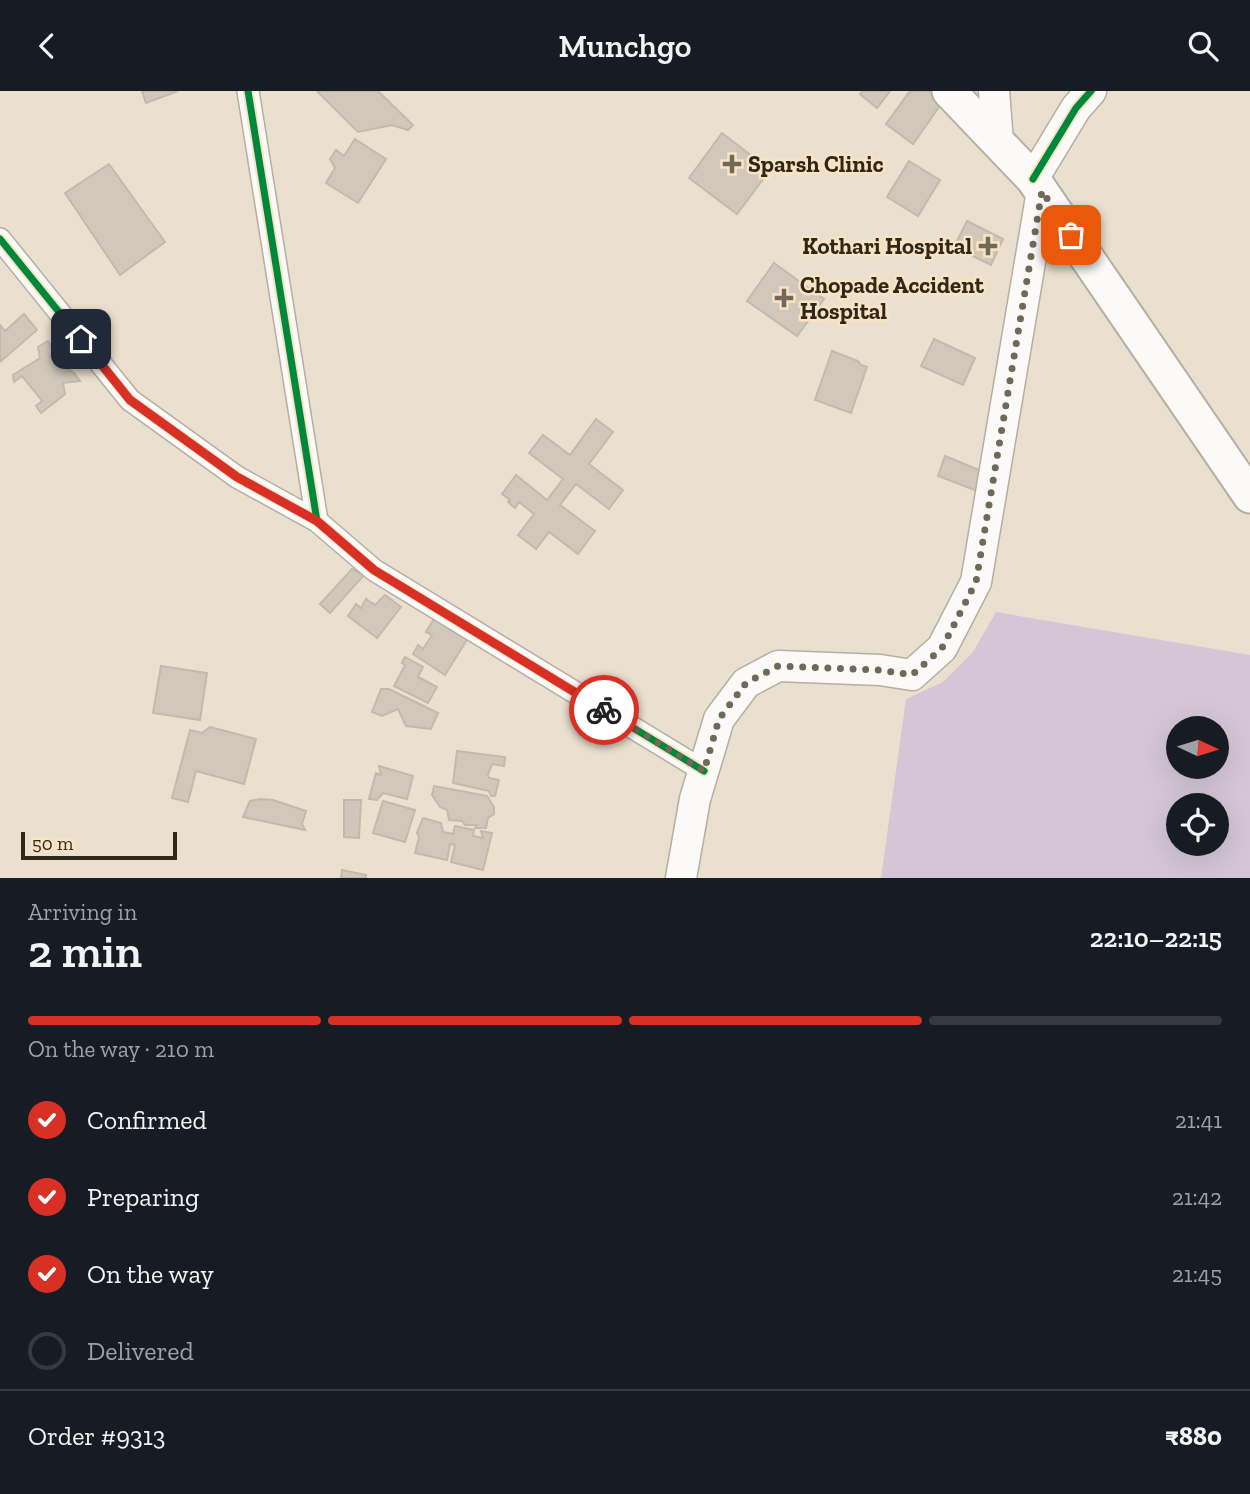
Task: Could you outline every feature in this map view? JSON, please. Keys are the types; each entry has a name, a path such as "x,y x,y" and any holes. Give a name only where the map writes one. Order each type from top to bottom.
{"main road":[{"path":"948,91 1037,185 1250,496"},
{"path":"994,91 998,142"},
{"path":"681,878 695,799 719,719 746,683 778,666 880,670 912,675 942,648 976,582 1037,185 1076,108 1091,91"}],"street":[{"path":"248,91 317,521"},
{"path":"0,239 130,400 237,477 317,521 374,570 704,771"}],"shaded area":[{"path":"996,612 1250,655 1250,878 881,878 906,699 943,682 973,652"}],"building":[{"path":"142,91 178,91 146,103"},
{"path":"317,91 378,91 413,125 408,130 392,125 358,132"},
{"path":"862,91 890,91 877,108 860,94"},
{"path":"910,91 932,91 944,100 913,144 886,124"},
{"path":"722,133 770,170 737,214 689,178"},
{"path":"355,139 386,159 358,203 326,183 335,168 330,159 336,150 344,156"},
{"path":"909,161 940,180 918,216 887,197"},
{"path":"109,164 165,242 120,275 65,193"},
{"path":"967,221 1003,239 991,265 954,247"},
{"path":"774,263 824,299 797,336 747,301"},
{"path":"24,314 37,330 0,362 0,325 5,331"},
{"path":"934,339 975,358 963,385 921,366"},
{"path":"48,341 54,350 50,357 74,373 80,381 63,383 65,394 41,413 36,406 42,401 22,376 14,382 13,375 40,358 38,347"},
{"path":"832,351 867,367 851,413 815,400"},
{"path":"596,419 613,432 589,464 623,490 609,509 576,484 560,505 595,531 578,554 549,532 536,549 518,535 534,514 519,502 515,508 502,494 516,475 547,500 563,479 529,453 543,435 570,455"},
{"path":"945,456 984,472 977,491 938,476"},
{"path":"352,569 364,575 330,613 320,604"},
{"path":"385,595 401,607 377,638 348,616 356,604 361,608 366,599 375,605"},
{"path":"435,617 468,638 445,675 413,654 418,645 423,649 432,635 426,632"},
{"path":"405,657 423,667 418,677 437,687 428,703 394,686 405,665 402,663"},
{"path":"161,666 207,673 200,720 153,713"},
{"path":"381,689 389,689 438,713 431,729 406,726 398,709 382,716 372,712"},
{"path":"210,727 256,739 244,784 196,771 188,802 172,798 190,730 202,733"},
{"path":"457,751 505,757 504,766 492,764 488,775 489,778 499,780 495,796 491,796 489,791 453,783"},
{"path":"379,766 413,776 407,799 383,793 377,800 369,799 376,773 381,775"},
{"path":"434,786 487,796 494,807 494,814 488,818 486,828 475,828 477,825 465,825 462,821 449,820 447,810 440,807 432,795"},
{"path":"273,800 306,811 302,824 305,830 243,817 250,801"},
{"path":"344,800 361,800 359,838 344,837"},
{"path":"383,801 415,810 405,842 373,833"},
{"path":"423,818 441,823 443,832 453,834 455,826 474,830 473,836 483,838 481,831 492,833 483,870 451,862 455,845 450,844 447,860 415,853 419,837 417,833"},
{"path":"342,870 366,875 366,878 341,878"}],"cycle path":[{"path":"248,91 317,521 374,570 704,771"},
{"path":"1033,179 1076,108 1091,91"},
{"path":"0,239 130,400 237,477 317,521"}],"way so far":[{"path":"604,710 704,771 719,719 746,683 778,666 880,670 912,675 942,648 976,582 1042,191 1071,235"}],"place":[{"name":"Sparsh Clinic","path":"732,164"},
{"name":"Kothari Hospital","path":"988,246"},
{"name":"Chopade Accident Hospital","path":"784,298"}],"route":[{"path":"81,339 130,400 237,477 317,521 374,570 604,710"}]}
